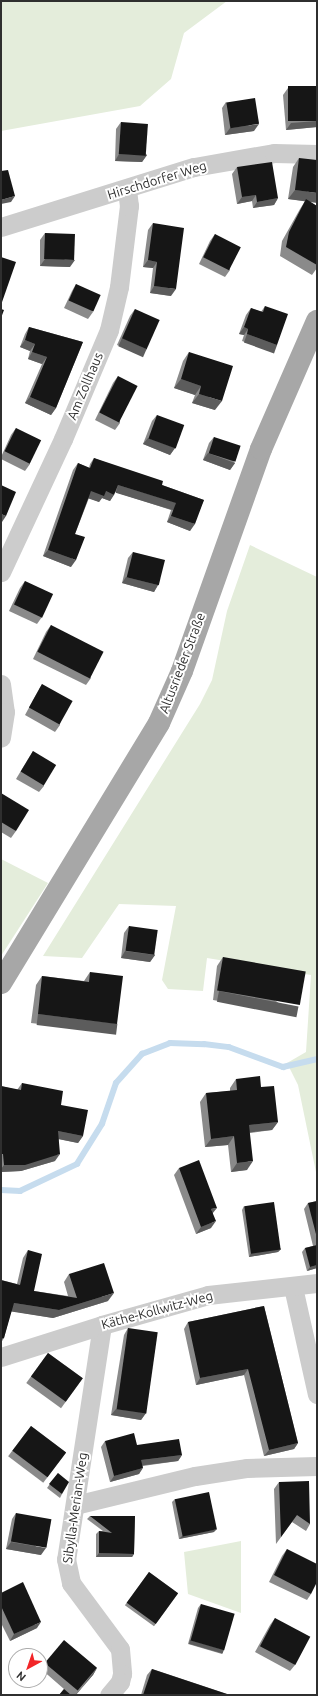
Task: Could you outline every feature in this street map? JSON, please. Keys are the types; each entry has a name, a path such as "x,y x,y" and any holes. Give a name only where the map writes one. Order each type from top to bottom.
{"main road":[{"name":"Altusrieder Straße","path":"1,983 159,723 182,671 261,449 317,321"}],"street":[{"name":"Hirschdorfer Weg","path":"1,228 194,167 274,153 317,154"},
{"name":"Am Zollhaus","path":"1,572 63,439 109,330 120,280 129,206 127,189"},
{"path":"1,684 5,712 1,738"},
{"name":"Käthe-Kollwitz-Weg","path":"1,1357 102,1325 208,1295 293,1287 317,1283"},
{"path":"293,1287 317,1394"},
{"name":"Sibylla-Merian-Weg","path":"102,1325 66,1559 67,1573 71,1583 120,1649 122,1674 120,1682 111,1694"},
{"path":"75,1505 217,1472 247,1468 317,1466"}],"green space":[{"path":"1,1 227,1 184,33 171,79 140,106 1,131"},
{"path":"250,545 317,577 317,1177 298,1085 287,1063 306,1052 311,975 207,958 203,991 168,989 162,980 176,906 119,904 82,958 43,956 200,704 212,680 227,611"},
{"path":"1,859 48,883 1,956"},
{"path":"241,1541 241,1613 188,1594 184,1552"}],"building":[{"path":"288,86 317,86 317,121 288,121"},
{"path":"255,98 259,124 230,128 226,103"},
{"path":"121,122 148,124 146,156 119,154"},
{"path":"299,158 317,160 317,193 295,190"},
{"path":"272,162 278,198 257,202 256,195 242,197 237,167"},
{"path":"8,170 15,196 1,200 1,171"},
{"path":"306,199 317,206 317,265 286,247 289,232"},
{"path":"153,223 184,228 176,289 154,286 157,262 148,260"},
{"path":"45,233 75,234 74,260 44,259"},
{"path":"215,234 241,247 229,270 203,257"},
{"path":"1,257 16,262 1,305"},
{"path":"76,284 101,295 93,311 69,300"},
{"path":"265,306 288,314 277,345 247,334 248,329 244,327 251,308 263,312"},
{"path":"1,309 4,310 1,318"},
{"path":"135,309 160,320 147,349 122,338"},
{"path":"29,327 83,342 56,408 30,397 47,357 32,352 35,344 25,340"},
{"path":"189,352 233,366 222,401 199,394 201,386 181,379"},
{"path":"118,376 138,386 119,423 99,413"},
{"path":"157,415 184,425 176,448 148,438"},
{"path":"16,428 41,440 30,464 5,451"},
{"path":"214,437 241,446 235,462 209,453"},
{"path":"94,458 163,481 162,485 204,500 195,524 171,516 176,503 118,485 114,495 106,491 104,496 91,491 75,534 85,537 76,560 48,550 78,463 90,468"},
{"path":"1,485 16,492 6,516 1,514"},
{"path":"133,552 165,560 159,585 127,577"},
{"path":"25,581 53,594 42,618 14,605"},
{"path":"51,625 104,652 90,679 37,652"},
{"path":"42,684 73,701 60,725 29,708"},
{"path":"33,751 56,765 44,785 21,772"},
{"path":"1,793 29,810 16,831 1,822"},
{"path":"129,926 158,930 154,955 126,951"},
{"path":"223,957 306,972 300,1005 217,990"},
{"path":"90,972 123,976 117,1024 38,1014 42,976 89,982"},
{"path":"260,1076 261,1087 274,1086 278,1122 249,1125 253,1161 237,1163 234,1136 211,1139 206,1093 237,1090 236,1079"},
{"path":"22,1083 63,1091 61,1105 88,1110 83,1136 58,1131 60,1154 25,1165 4,1165 3,1154 1,1154 1,1086 21,1090"},
{"path":"199,1160 217,1208 211,1209 216,1221 201,1227 179,1168"},
{"path":"317,1201 317,1238 308,1203"},
{"path":"274,1202 281,1250 251,1254 244,1206"},
{"path":"317,1245 317,1265 310,1267 305,1248"},
{"path":"28,1250 42,1254 34,1291 77,1298 69,1274 104,1263 114,1293 59,1310 14,1303 4,1338 1,1339 1,1280 20,1285"},
{"path":"264,1306 298,1443 269,1450 248,1369 200,1378 188,1322"},
{"path":"128,1328 158,1332 146,1413 117,1409"},
{"path":"48,1353 83,1378 66,1402 31,1376"},
{"path":"31,1426 66,1452 47,1477 12,1451"},
{"path":"134,1433 137,1445 179,1439 182,1455 141,1460 143,1468 114,1476 105,1441"},
{"path":"58,1473 69,1482 62,1494 49,1484"},
{"path":"309,1481 310,1524 297,1515 281,1537 279,1482"},
{"path":"209,1492 217,1529 183,1536 175,1499"},
{"path":"16,1513 51,1519 46,1548 11,1542"},
{"path":"90,1516 135,1516 134,1554 99,1553 99,1531 112,1533"},
{"path":"287,1549 317,1564 317,1582 311,1594 274,1575"},
{"path":"149,1572 178,1593 156,1624 127,1603"},
{"path":"23,1582 41,1622 14,1634 1,1606 1,1593"},
{"path":"201,1604 235,1614 224,1650 191,1641"},
{"path":"275,1618 310,1637 295,1665 260,1646"},
{"path":"64,1640 97,1668 78,1691 48,1666 48,1659"},
{"path":"152,1669 230,1695 143,1695"},
{"path":"64,1689 71,1695 59,1695"}],"waterway":[{"path":"1,1190 20,1191 77,1164 102,1124 116,1083 142,1054 170,1043 204,1044 229,1047 283,1067 317,1059"}]}
